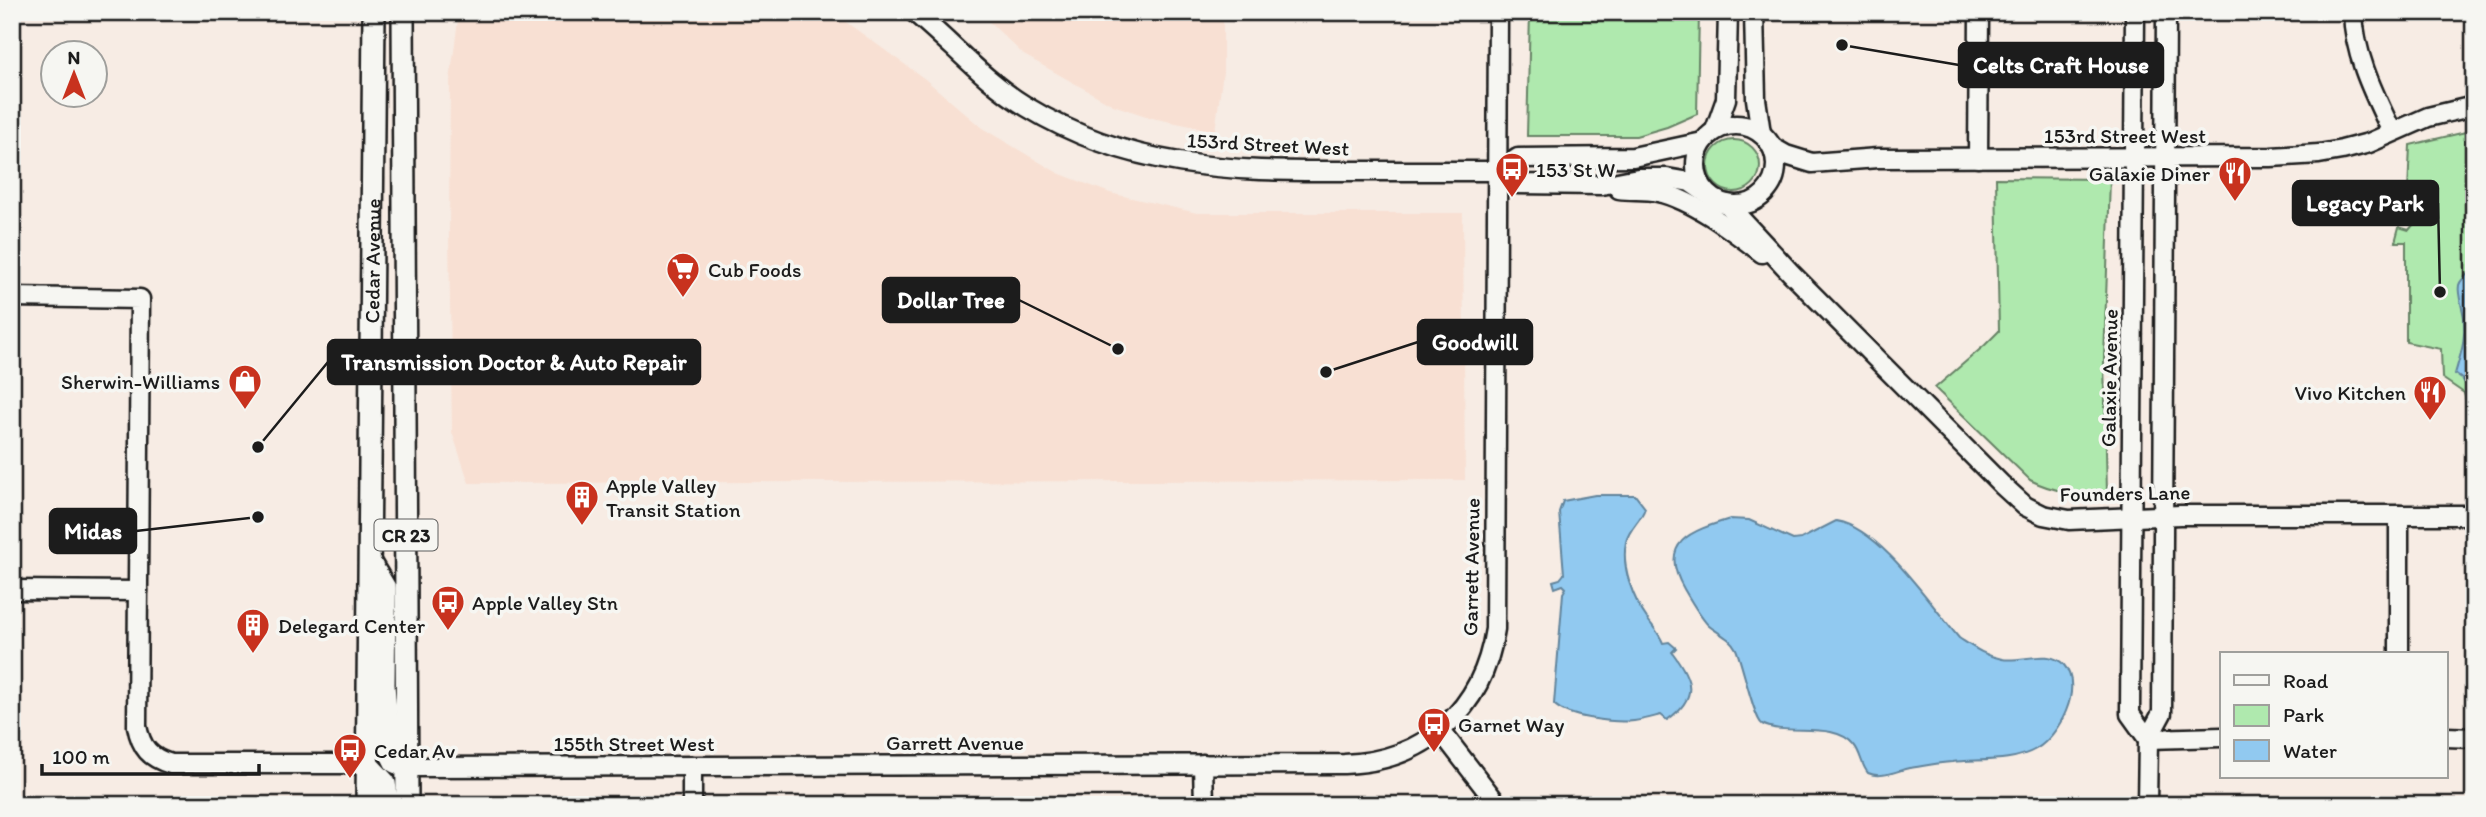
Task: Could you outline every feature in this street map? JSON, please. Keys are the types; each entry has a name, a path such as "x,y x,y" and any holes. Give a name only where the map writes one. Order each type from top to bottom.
{"main road":[{"name":"Cedar Avenue","path":"367,805 374,12"},
{"name":"Cedar Avenue","path":"403,12 407,805"},
{"path":"369,561 385,588 384,685 389,750 395,762 407,767"},
{"path":"367,764 385,783 388,805"}],"street":[{"name":"153rd Street West","path":"914,12 967,62 1026,107 1060,125 1127,152 1197,167 1242,170 1498,171 1518,184 1602,185 1638,178 1667,178 1690,183 1708,194"},
{"name":"Garrett Avenue","path":"862,765 1365,763 1407,751 1440,730 1465,706 1490,659 1495,629 1498,12"},
{"path":"1728,12 1726,99 1709,136 1698,152 1696,163 1697,174 1708,194 1727,204 1740,205 1763,194 1772,184 1776,172 1776,159 1767,140 1756,99 1754,12"},
{"path":"1978,158 1979,12"},
{"name":"Galaxie Avenue","path":"2135,12 2130,714 2148,739"},
{"path":"2147,805 2148,739 2162,713 2166,12"},
{"path":"2353,12 2358,49 2369,83 2392,132"},
{"name":"153rd Street West","path":"1767,140 1786,155 1812,163 1878,158 2271,158 2319,154 2369,143 2428,117 2474,106"},
{"path":"1709,136 1739,124 1751,127 1767,140"},
{"name":"153rd Street West","path":"1498,171 1518,158 1633,157 1709,136"},
{"name":"Founders Lane","path":"1602,185 1623,190 1657,191 1682,201 1724,225 1791,273"},
{"name":"Founders Lane","path":"1727,204 1791,273 2025,506 2043,515 2069,520 2163,516 2474,515"},
{"path":"12,297 140,299 137,726 139,738 150,756 181,764 367,764"},
{"path":"2399,515 2399,652"},
{"path":"12,590 138,591"},
{"path":"1440,730 1498,805"},
{"path":"2148,739 2220,737"},
{"path":"2448,737 2474,738"},
{"path":"1203,764 1204,805"},
{"name":"155th Street West","path":"407,767 862,765"},
{"path":"692,766 692,805"}],"shaded area":[{"path":"459,12 832,12 925,79 982,128 1058,173 1110,193 1197,213 1463,213 1465,480 469,483 452,432 450,81"},
{"path":"979,12 1223,12 1223,72 1215,131 1152,118 1113,105 1024,55"}],"green space":[{"path":"1530,12 1699,12 1697,114 1636,136 1527,136"},
{"path":"2474,130 2474,430 2464,393 2442,378 2441,349 2406,342 2406,242 2395,242 2399,227 2409,230 2418,219 2419,192 2408,192 2410,145"},
{"path":"1734,140 1744,142 1752,148 1758,156 1758,176 1752,184 1744,190 1734,192 1724,190 1716,184 1710,176 1708,166 1710,156 1716,148 1724,142"},
{"path":"1996,178 2110,179 2104,360 2107,493 2058,490 2030,480 1935,388 1999,331"}],"water":[{"path":"2474,269 2474,398 2463,380 2455,374 2464,333 2459,285"},
{"path":"1595,495 1635,495 1645,508 1626,542 1625,562 1633,593 1643,612 1663,643 1669,642 1676,648 1672,652 1688,680 1688,696 1684,704 1667,720 1661,715 1626,721 1592,719 1569,713 1554,704 1563,593 1566,588 1563,585 1555,588 1553,581 1564,574 1559,512 1563,501"},
{"path":"1730,519 1749,520 1793,540 1801,539 1836,521 1853,527 1887,552 1959,638 1979,651 2010,660 2051,657 2058,660 2069,675 2071,686 2066,711 2053,734 2036,749 2017,757 1941,763 1873,775 1868,773 1856,748 1845,737 1822,731 1772,728 1762,724 1755,712 1736,649 1727,638 1708,625 1698,612 1684,589 1674,560 1676,549 1691,534"}],"place":[{"name":"Celts Craft House","path":"1842,45"},
{"name":"153 St W","path":"1512,199"},
{"name":"Galaxie Diner","path":"2235,203"},
{"name":"Legacy Park","path":"2440,292"},
{"name":"Cub Foods","path":"683,299"},
{"name":"Dollar Tree","path":"1118,349"},
{"name":"Goodwill","path":"1326,372"},
{"name":"Sherwin-Williams","path":"245,411"},
{"name":"Vivo Kitchen","path":"2430,422"},
{"name":"Transmission Doctor & Auto Repair","path":"258,447"},
{"name":"Midas","path":"258,517"},
{"name":"Apple Valley Transit Station","path":"582,527"},
{"name":"Apple Valley Stn","path":"448,632"},
{"name":"Delegard Center","path":"253,655"},
{"name":"Garnet Way","path":"1434,754"},
{"name":"Cedar Av","path":"350,780"}]}
